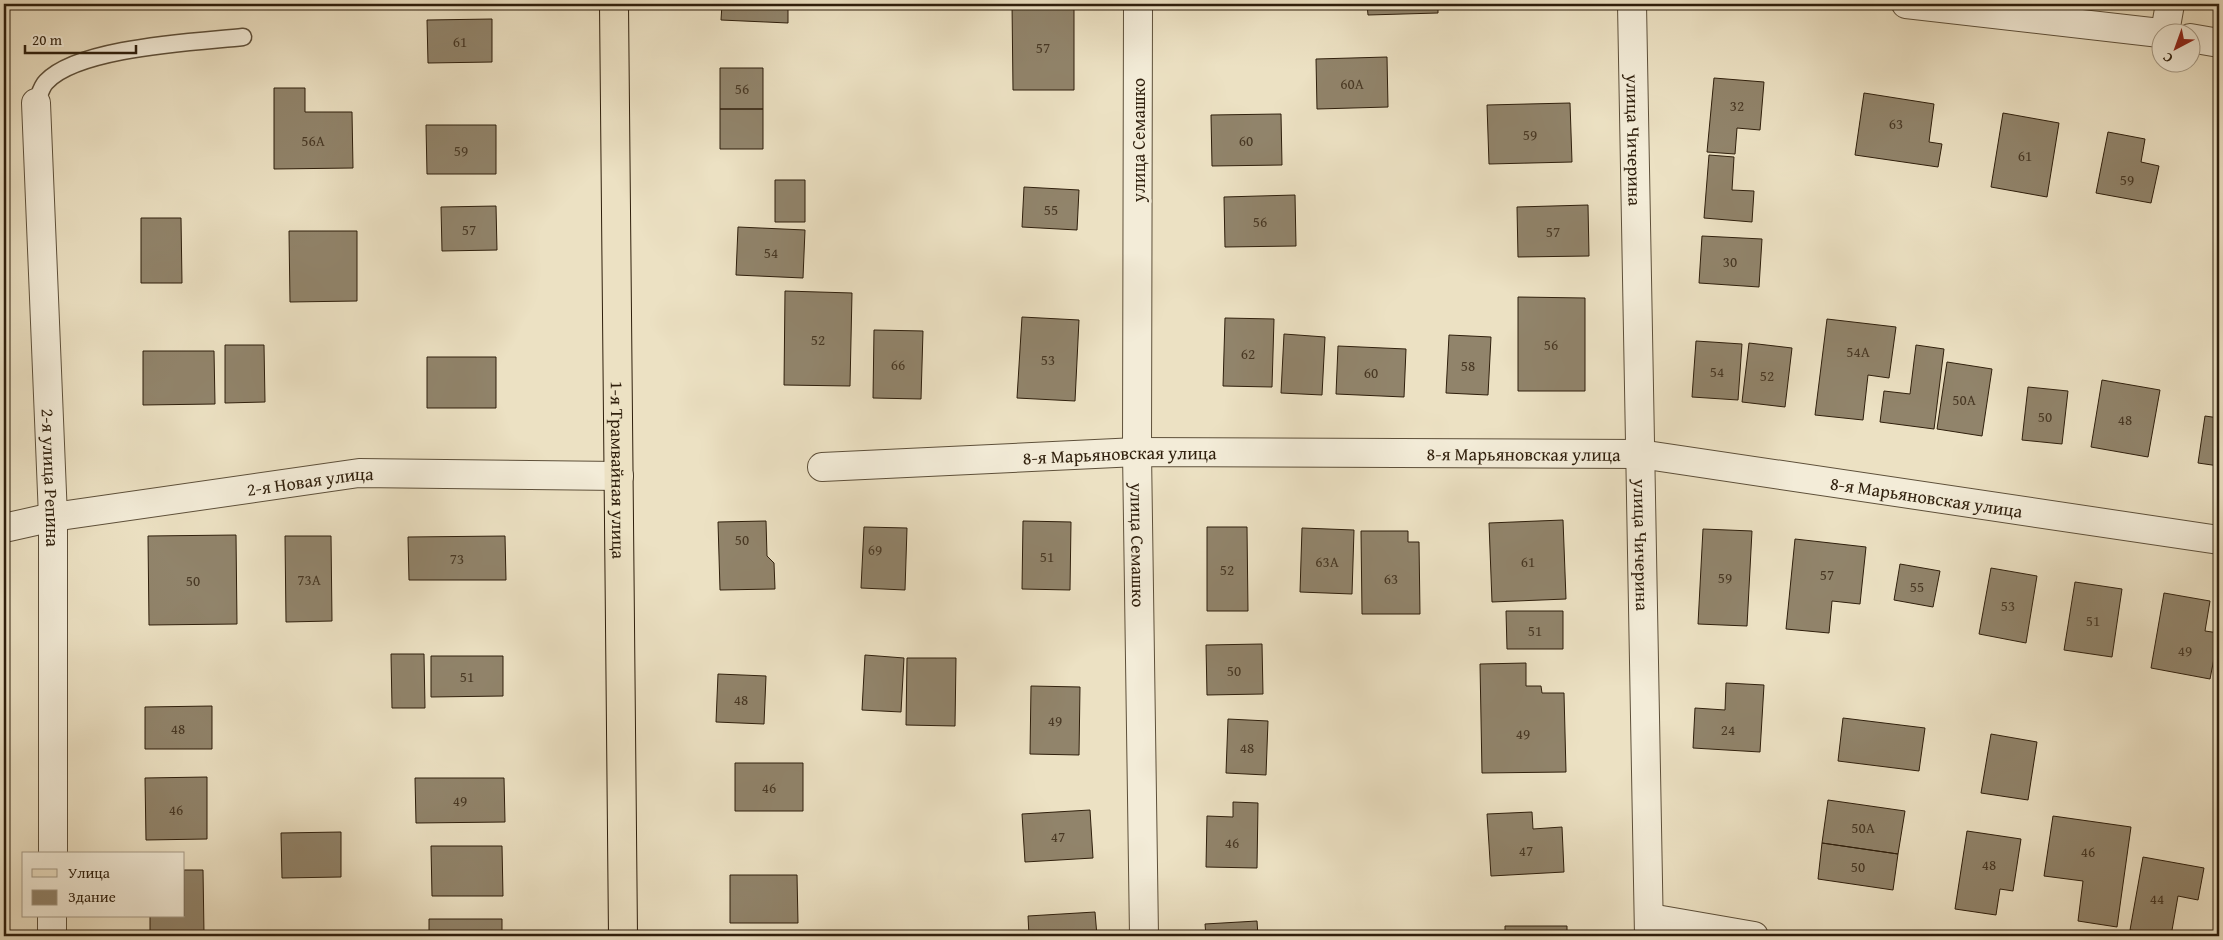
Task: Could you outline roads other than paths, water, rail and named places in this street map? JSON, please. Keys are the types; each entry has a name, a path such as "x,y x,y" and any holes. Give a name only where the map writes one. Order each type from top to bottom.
{"main road":[{"name":"1-я Трамвайная улица","path":"614,4 623,936"}],"street":[{"name":"улица Семашко","path":"1138,4 1138,452 1144,936"},
{"name":"улица Чичерина","path":"1632,4 1649,927"},
{"path":"1906,4 2150,32"},
{"path":"2167,22 2170,4"},
{"path":"2200,40 2219,43"},
{"name":"2-я улица Репина","path":"36,103 53,517 52,852"},
{"name":"8-я Марьяновская улица","path":"822,467 1138,452 1640,454 2219,540"},
{"name":"2-я Новая улица","path":"4,528 53,517 359,473 619,476"},
{"path":"52,918 52,936"},
{"path":"1649,927 1754,936"}],"lane":[{"path":"36,103 46,82 70,67 112,52 243,36"}]}
